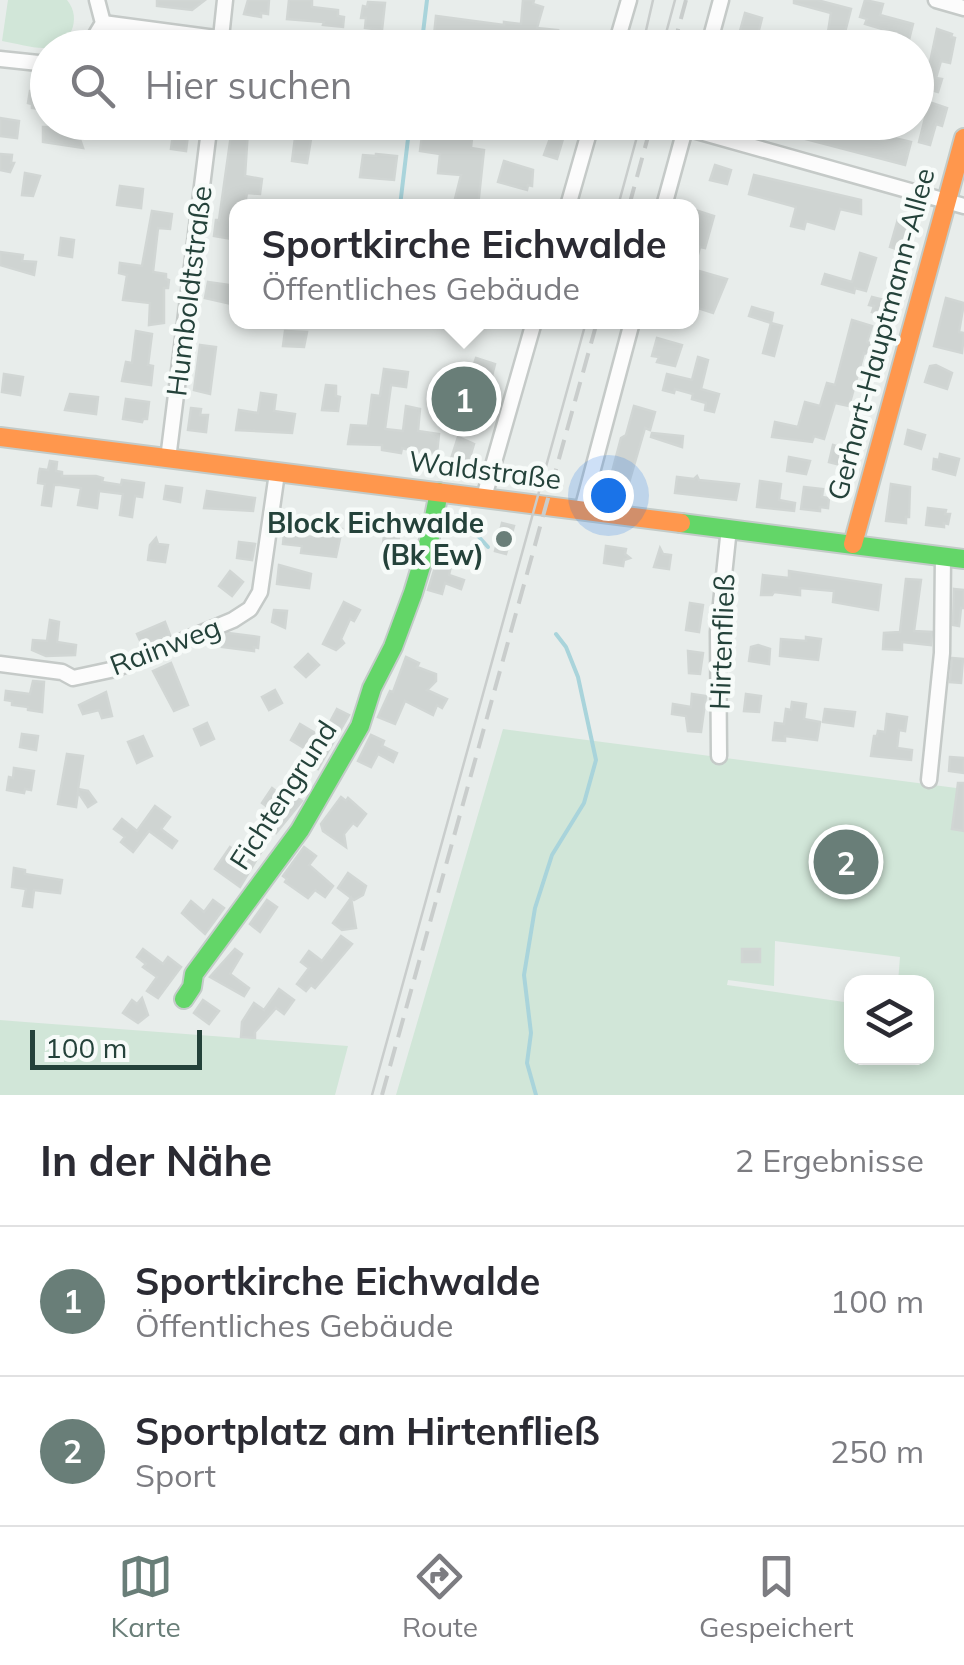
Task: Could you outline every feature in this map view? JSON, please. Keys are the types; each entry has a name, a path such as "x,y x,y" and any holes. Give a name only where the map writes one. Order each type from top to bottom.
{"street":[{"path":"97,0 103,23 99,30"},
{"path":"222,30 225,0"},
{"path":"620,30 629,0"},
{"path":"713,30 721,0"},
{"path":"936,0 964,8"},
{"path":"103,23 142,30"},
{"path":"0,59 30,62"},
{"name":"Gerhart-Hauptmann-Allee","path":"854,544 955,203 964,138"},
{"name":"Humboldtstraße","path":"168,458 208,140"},
{"path":"570,199 587,140"},
{"path":"666,199 683,140"},
{"path":"739,140 955,203"},
{"path":"484,498 532,329"},
{"path":"582,510 630,329"},
{"name":"Waldstraße","path":"0,437 964,559"},
{"name":"Rainweg","path":"0,664 62,672 73,678 115,670 233,620 250,609 260,592 277,473"},
{"name":"Fichtengrund","path":"184,999 194,974 306,820 351,744 406,610 436,514 439,492"},
{"name":"Hirtenfließ","path":"719,756 718,632 730,528"},
{"path":"928,780 940,673 943,556"}],"green space":[{"path":"8,0 67,0 72,8 71,30 30,30 30,46 2,41"},
{"path":"503,729 964,789 964,1095 396,1095"},
{"path":"0,1020 348,1046 335,1095 0,1095"}],"building":[{"path":"157,0 205,0 192,10 157,6"},
{"path":"248,0 269,0 268,14 244,14"},
{"path":"289,0 312,0 312,7 338,10 338,16 344,17 343,27 287,19"},
{"path":"523,0 534,0 533,4 543,7 537,28 558,30 435,30 436,16 521,24"},
{"path":"817,0 851,9 846,30 828,30 831,13 794,3"},
{"path":"865,0 883,4 880,15 913,24 912,30 886,30 865,24 867,19 860,17"},
{"path":"368,2 385,3 382,30 365,28 366,18 361,18"},
{"path":"745,13 762,18 759,30 740,30"},
{"path":"937,29 955,38 950,63 941,61 936,78 942,79 938,92 934,91"},
{"path":"934,104 947,108 942,126 936,124 934,131"},
{"path":"0,118 19,121 17,138 0,136"},
{"path":"80,140 83,148 43,142"},
{"path":"172,140 187,140 186,151 171,149"},
{"path":"230,140 247,140 245,176 262,179 260,194 247,193 246,199 229,199 229,238 214,236"},
{"path":"295,140 311,140 307,163 292,161"},
{"path":"421,140 472,140 471,148 484,150 479,199 455,199 461,175 438,173 440,154 420,151"},
{"path":"549,140 563,140 557,159 544,155"},
{"path":"809,140 911,142 905,165"},
{"path":"0,154 12,155 10,172 0,170"},
{"path":"363,155 397,156 394,180 360,177"},
{"path":"504,161 533,170 532,186 528,185 527,190 498,182"},
{"path":"715,165 731,170 727,184 710,180"},
{"path":"25,173 40,176 33,196 22,195"},
{"path":"754,175 861,200 861,214 840,209 834,229 806,221 804,229 791,226 796,207 749,194"},
{"path":"120,186 143,189 141,208 117,205"},
{"path":"152,211 172,214 170,229 158,228 153,272 166,274 169,280 168,288 164,288 164,323 149,325 150,303 123,300 127,275 119,273 120,263 142,266"},
{"path":"699,211 714,216 705,248 700,247 699,251"},
{"path":"898,219 910,223 902,251 890,247"},
{"path":"61,238 74,240 72,257 59,255"},
{"path":"0,252 23,255 22,261 36,262 34,275 0,265"},
{"path":"860,253 876,258 866,291 855,288 854,293 822,284 825,274 852,282"},
{"path":"699,271 727,279 713,313 699,308"},
{"path":"208,282 229,285 229,304 205,298"},
{"path":"872,297 888,301 884,315 872,312"},
{"path":"946,298 964,303 959,332 964,333 962,353 934,346"},
{"path":"752,307 773,313 771,323 749,316"},
{"path":"852,320 872,326 867,342 887,350 885,359 864,353 849,406 835,403 824,439 814,436 812,442 772,437 775,422 798,427 805,402 820,406 827,383 835,385"},
{"path":"771,323 782,326 774,356 763,353"},
{"path":"136,331 152,334 148,365 153,366 151,385 122,381 126,362 132,363"},
{"path":"285,331 307,332 304,347 283,346"},
{"path":"657,338 682,345 675,366 657,362 659,357 652,356"},
{"path":"200,345 216,347 210,394 194,390"},
{"path":"698,357 708,360 701,389 719,394 714,412 705,410 706,403 692,399 693,394 663,390 667,374 692,380"},
{"path":"476,358 495,364 482,415 468,411 462,431 445,425 447,408 440,406 445,385 465,391"},
{"path":"930,366 952,373 947,389 925,382"},
{"path":"384,369 408,372 406,387 391,385 385,429 403,431 406,406 420,409 418,431 439,434 437,453 431,452 431,456 402,448 401,453 382,450 382,445 348,444 351,425 368,426 372,395 380,396"},
{"path":"4,374 23,377 20,395 2,392"},
{"path":"326,385 336,386 336,396 340,397 338,411 322,410"},
{"path":"261,393 276,395 274,411 295,414 292,433 236,430 239,410 258,413"},
{"path":"70,394 98,397 96,414 65,410"},
{"path":"126,399 149,402 147,419 123,419"},
{"path":"634,406 655,412 650,430 645,428 626,493 607,491 621,438 626,435"},
{"path":"191,408 201,409 200,415 208,415 206,432 188,430"},
{"path":"908,430 925,435 921,449 905,444"},
{"path":"652,433 683,436 682,447 651,437"},
{"path":"458,437 474,444 468,464 451,459"},
{"path":"833,445 853,451 848,467 829,462"},
{"path":"940,454 959,459 955,475 933,469 934,459 939,460"},
{"path":"789,457 810,461 806,474 787,471"},
{"path":"50,461 57,462 56,471 62,472 62,476 96,476 103,478 102,482 121,485 122,480 144,483 142,497 135,496 132,517 120,515 123,494 99,491 97,508 78,505 81,488 60,485 54,485 51,506 42,505 45,484 38,483 39,474 40,469 48,470"},
{"path":"697,476 699,480 739,484 736,500 675,493 677,477"},
{"path":"760,481 781,484 779,500 795,503 794,511 757,507"},
{"path":"891,484 910,487 906,523 886,521"},
{"path":"166,486 182,488 180,502 164,499"},
{"path":"804,487 823,489 822,497 829,498 828,508 801,509"},
{"path":"207,491 255,498 253,511 204,508"},
{"path":"928,508 946,510 945,514 950,514 948,524 926,525"},
{"path":"389,515 408,518 406,530 400,529 396,560 381,558 384,536 356,533 358,517 388,521"},
{"path":"314,523 342,529 336,557 301,553 302,546 283,544 284,534 313,537"},
{"name":"Block Eichwalde (Bk Ew)","path":"502,523 514,526 506,554 495,551"},
{"path":"156,538 158,544 168,545 165,562 148,560 150,545"},
{"path":"239,542 255,544 252,560 237,558"},
{"path":"606,546 626,549 630,558 624,560 623,566 604,563"},
{"path":"660,548 663,554 671,555 669,569 654,567"},
{"path":"437,561 451,566 449,575 464,580 461,589 445,583 442,594 428,590"},
{"path":"279,565 311,574 309,588 277,584"},
{"path":"230,571 243,582 232,596 219,586"},
{"path":"789,571 881,585 878,610 833,602 834,591 800,588 800,595 761,595 763,575 789,578"},
{"path":"906,579 921,580 914,631 932,632 931,645 902,642 902,650 883,649 884,633 900,632"},
{"path":"954,589 964,590 959,626 953,625"},
{"path":"344,602 360,610 354,621 350,619 341,639 344,643 336,650 323,644"},
{"path":"690,603 703,605 699,632 686,630"},
{"path":"274,610 287,611 285,628 272,622"},
{"path":"50,620 59,622 57,642 76,645 75,655 46,656 32,650 33,640 47,641"},
{"path":"165,622 170,635 142,645 137,634"},
{"path":"228,633 259,637 258,648 254,647 254,651 222,647"},
{"path":"806,637 821,639 818,660 780,656 781,639 806,641"},
{"path":"751,647 770,649 769,664 749,661"},
{"path":"688,651 703,653 700,674 689,673"},
{"path":"308,654 319,665 306,677 295,667"},
{"path":"406,657 419,663 417,667 436,674 436,681 427,690 447,699 442,708 437,705 433,715 405,701 395,724 378,717 390,691 393,692"},
{"path":"952,658 963,659 961,683 950,682"},
{"path":"171,663 188,705 174,711 153,671"},
{"path":"33,681 44,682 42,712 5,700 6,691 30,694"},
{"path":"275,690 282,703 269,710 262,697"},
{"path":"106,692 112,716 102,718 99,710 83,714 79,705"},
{"path":"692,694 706,696 701,732 688,731 686,716 672,714 673,704 691,707"},
{"path":"746,694 761,696 759,712 744,711"},
{"path":"792,702 806,704 804,719 820,722 817,740 785,736 785,741 773,740 775,723 784,724 786,709 791,710"},
{"path":"337,709 349,715 318,769 307,763 312,753 291,740 300,724 322,737"},
{"path":"825,709 855,712 853,726 823,722"},
{"path":"887,714 907,717 905,731 899,730 897,748 912,750 911,760 871,756 874,736 878,731 885,732"},
{"path":"207,723 214,739 201,745 194,729"},
{"path":"22,734 38,736 36,750 20,747"},
{"path":"371,735 397,753 393,762 378,754 371,767 358,761"},
{"path":"143,736 152,756 137,763 128,742"},
{"path":"67,754 83,756 78,789 88,791 96,802 88,807 78,792 76,807 58,804"},
{"path":"950,757 964,758 964,773 949,771"},
{"path":"14,768 34,771 31,790 7,790"},
{"path":"958,783 964,783 964,831 952,829"},
{"path":"272,788 286,799 290,793 302,801 276,833 266,826 276,813 262,803"},
{"path":"341,797 346,801 348,798 366,814 344,834 346,847 323,831 321,824"},
{"path":"155,806 170,817 161,829 177,841 172,848 149,831 133,852 121,842 125,837 114,829 122,819 137,831"},
{"path":"251,840 263,849 240,887 215,869 230,847 240,855"},
{"path":"304,847 316,856 309,865 333,886 325,897 315,890 308,898 285,882 283,876"},
{"path":"14,868 25,870 25,874 62,880 60,893 34,890 32,907 23,906 26,889 12,887"},
{"path":"348,873 366,886 363,895 354,900 338,888"},
{"path":"351,898 356,928 342,930 333,923"},
{"path":"213,900 224,908 205,934 182,913 191,901 204,912"},
{"path":"267,900 277,907 260,932 250,924"},
{"path":"341,936 352,944 315,988 311,985 306,991 297,984 309,968 301,962 309,951 322,961"},
{"path":"143,949 163,964 168,957 181,967 158,998 147,991 157,977 137,957"},
{"path":"235,949 242,954 230,974 249,988 244,996 210,977"},
{"path":"742,949 760,949 760,962 742,962"},
{"path":"279,989 294,1000 284,1014 276,1008 255,1032 255,1038 241,1037 242,1022 254,1003 264,1010"},
{"path":"142,998 148,1015 138,1023 123,1013 132,1000 137,1004"},
{"path":"203,1000 219,1011 209,1024 194,1013"}],"waterway":[{"path":"423,30 427,0"},
{"path":"401,199 408,140"},
{"path":"459,515 488,547"},
{"path":"536,1095 527,1063 531,1033 524,975 535,908 552,855 584,803 596,760 578,677 556,634"}],"tram line":[{"path":"646,30 653,0"},
{"path":"667,30 675,0"},
{"path":"620,199 636,140"},
{"path":"372,1095 584,329"}],"railway":[{"path":"678,30 686,0"},
{"path":"631,199 647,140"},
{"path":"382,1095 595,329"}],"traffic: fast":[{"path":"184,999 194,974 300,830 360,726 413,593 439,492"},
{"path":"681,523 964,559"}],"traffic: slow":[{"path":"853,544 964,138"},
{"path":"0,437 681,523"}],"place":[{"name":"Sportkirche Eichwalde","path":"464,399"},
{"name":"Block Eichwalde (Bk Ew)","path":"504,539"},
{"name":"Sportplatz am Hirtenfließ","path":"846,862"}]}
